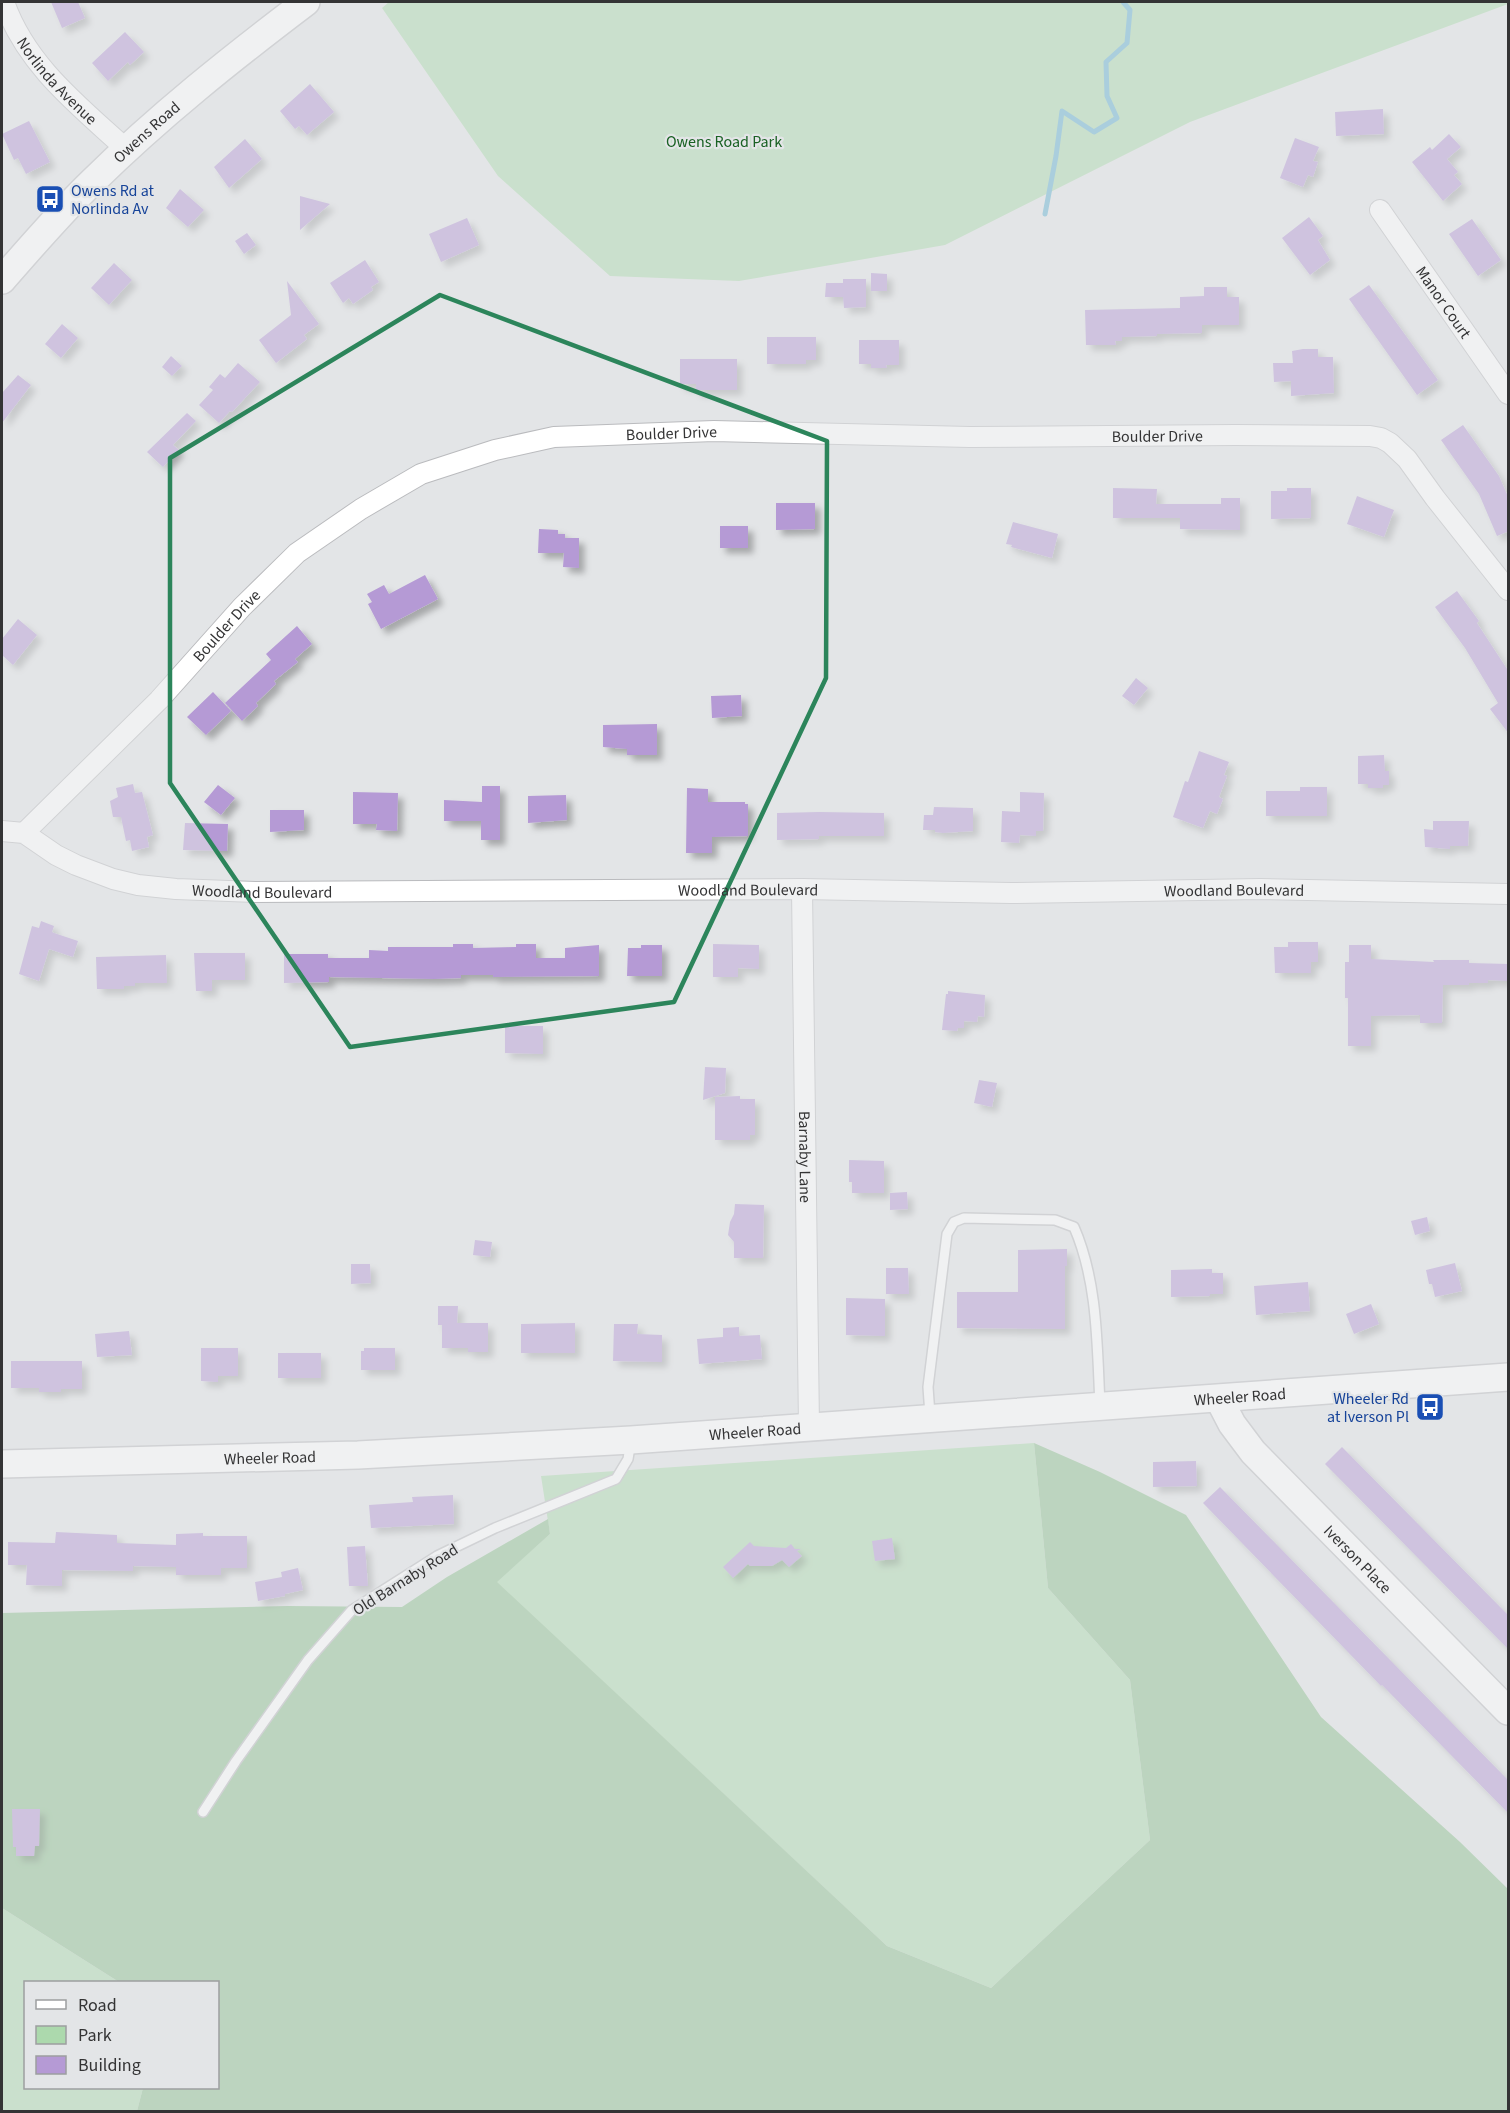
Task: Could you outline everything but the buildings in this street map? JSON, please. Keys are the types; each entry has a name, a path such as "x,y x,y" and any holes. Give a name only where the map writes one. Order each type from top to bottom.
{"main road":[{"name":"Owens Road","path":"2,279 90,183 126,149 196,87 306,2"},
{"name":"Wheeler Road","path":"2,1464 358,1455 631,1440 1509,1377"},
{"name":"Iverson Place","path":"1219,1399 1232,1424 1253,1452 1509,1711"}],"street":[{"name":"Norlinda Avenue","path":"4,2 21,38 46,75 126,149"},
{"name":"Manor Court","path":"1380,210 1509,394"},
{"name":"Boulder Drive","path":"24,833 159,700 242,607 297,553 361,509 421,474 495,450 554,437 714,430 970,437 1370,436 1381,438 1398,449 1509,590"},
{"name":"Woodland Boulevard","path":"2,831 24,833 56,855 104,876 138,885 176,889 267,892 802,889 1011,893 1260,889 1509,894"},
{"name":"Barnaby Lane","path":"802,889 809,1427"}],"lane":[{"path":"930,1419 928,1387 948,1234 954,1222 964,1218 1055,1220 1074,1227 1081,1243 1092,1286 1100,1407"},
{"name":"Old Barnaby Road","path":"203,1812 236,1761 308,1660 352,1610 437,1556 495,1528 616,1479 628,1459 631,1440"}],"highlighted area":[{"path":"440,295 827,441 826,678 674,1002 350,1047 170,783 170,458"}],"green space":[{"name":"Owens Road Park","path":"389,2 1508,2 1508,4 1190,122 945,245 739,281 610,276 498,176 382,8"},
{"path":"1034,1443 1048,1588 1130,1680 1150,1840 991,1988 887,1946 496,1582 550,1534 541,1476"},
{"path":"1034,1443 1100,1472 1186,1515 1321,1717 1460,1842 1508,1889 1508,2111 137,2111 143,2089 219,2089 219,1981 117,1981 2,1908 2,1613 288,1606 402,1607 447,1577 548,1519 550,1534 497,1582 887,1946 991,1988 1150,1840 1130,1680 1048,1588"},
{"path":"2,1908 117,1981 24,1981 24,2089 143,2089 137,2111 2,2111"}],"waterway":[{"path":"1045,214 1062,111 1094,132 1117,118 1107,96 1106,62 1127,43 1130,10 1123,2"}],"place":[{"name":"Owens Rd at Norlinda Av","path":"50,199"},
{"name":"Wheeler Rd at Iverson Pl","path":"1430,1407"}]}
